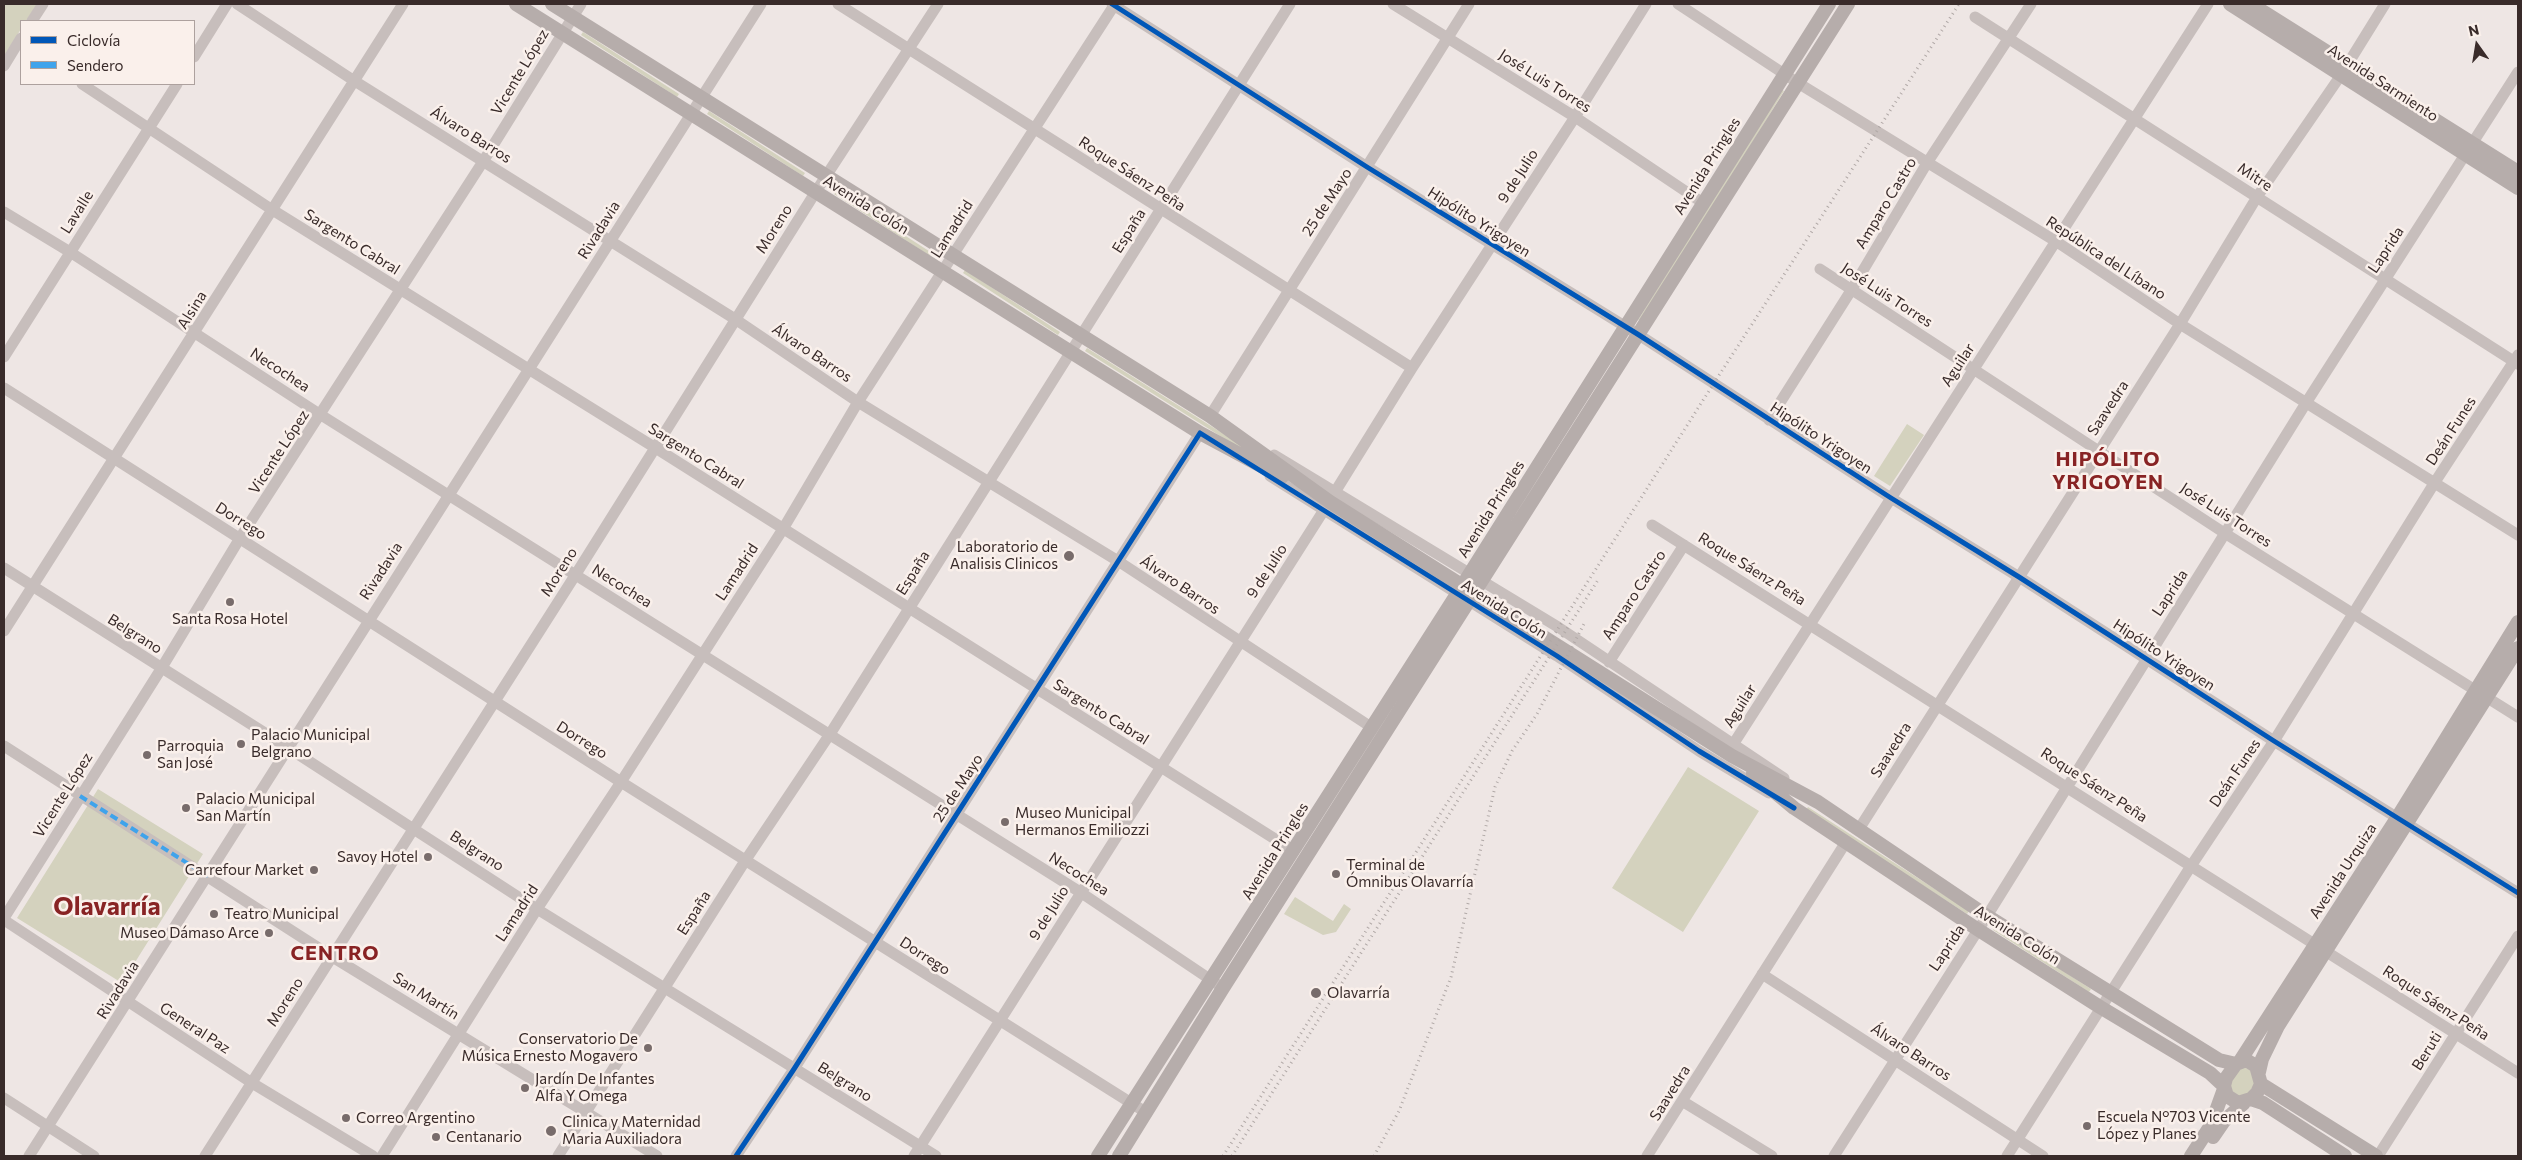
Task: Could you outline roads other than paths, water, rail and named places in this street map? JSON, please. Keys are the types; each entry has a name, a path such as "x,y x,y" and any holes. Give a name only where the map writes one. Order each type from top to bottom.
{"main road":[{"name":"Avenida Colón","path":"516,4 1200,433 1330,501"},
{"name":"Avenida Colón","path":"552,4 1210,416 1330,501 1818,802 1987,916 2219,1060 2238,1063"},
{"name":"Avenida Pringles","path":"1098,1156 1627,327 1703,202 1829,4"},
{"name":"Avenida Pringles","path":"1119,1156 1223,988 1640,335 1848,4"},
{"name":"Avenida Sarmiento","path":"2230,4 2344,70 2470,150 2518,188"},
{"name":"Avenida Sarmiento","path":"2251,4 2344,70"},
{"name":"Avenida Sarmiento","path":"2470,150 2518,172"},
{"name":"Avenida Urquiza","path":"2238,1063 2321,946 2402,821 2481,694 2518,622"},
{"name":"Avenida Urquiza","path":"2481,694 2518,648"},
{"name":"Avenida Colón","path":"1733,749 1794,808 1977,929 2100,1007 2210,1072 2224,1088"},
{"name":"Avenida Urquiza","path":"2260,1078 2262,1058 2321,946"},
{"path":"2191,1156 2212,1125 2226,1078 2238,1063 2252,1062 2260,1078 2377,1156"},
{"path":"2201,1156 2218,1128 2257,1093 2260,1078"},
{"path":"2224,1088 2231,1100 2263,1103 2345,1156"}],"street":[{"path":"33,20 43,4"},
{"path":"195,55 228,4"},
{"name":"Álvaro Barros","path":"237,4 353,80 484,160 735,319 858,402 986,483 1118,561 1371,728"},
{"name":"Alsina","path":"4,631 31,586 195,333 353,80 404,4"},
{"name":"Vicente López","path":"4,919 161,669 240,538 484,160 581,4"},
{"name":"Rivadavia","path":"29,1156 208,876 287,747 761,4"},
{"name":"Roque Sáenz Peña","path":"838,4 1160,210 1412,368"},
{"name":"Moreno","path":"205,1156 576,574 815,192 938,4"},
{"name":"Hipólito Yrigoyen","path":"1114,4 1367,167 1640,335 1891,498 2518,893"},
{"name":"Lamadrid","path":"382,1156 537,909 783,529 858,402 1114,4"},
{"name":"España","path":"558,1156 745,861 830,734 986,483 1070,352 1083,335 1290,4"},
{"name":"José Luis Torres","path":"1393,4 1575,117 1703,202"},
{"name":"25 de Mayo","path":"1210,416 1469,4"},
{"name":"9 de Julio","path":"917,1151 1080,892 1162,768 1412,368 1646,4"},
{"name":"República del Líbano","path":"1678,4 1798,83 2057,242 2180,324 2518,535"},
{"name":"Amparo Castro","path":"1769,420 1852,289 1927,163 2031,4"},
{"name":"Aguilar","path":"1733,749 1810,623 1972,370 2057,242 2134,117 2208,4"},
{"name":"Saavedra","path":"1859,829 1937,703 2180,324 2257,197 2344,70 2385,4"},
{"name":"Mitre","path":"1975,17 2385,279 2517,360"},
{"path":"4,66 20,42"},
{"name":"Laprida","path":"1834,1156 1894,1058 1987,916 2066,785 2226,534 2306,403 2470,150 2518,72"},
{"name":"Sargento Cabral","path":"84,85 272,209 654,447 910,608 1036,690 1294,851"},
{"name":"Lavalle","path":"4,357 176,85"},
{"name":"Necochea","path":"4,212 70,252 321,415 1080,892 1223,988"},
{"name":"José Luis Torres","path":"1820,269 2226,534 2518,717"},
{"name":"Deán Funes","path":"2006,1156 2191,866 2274,741 2435,482 2517,360"},
{"name":"Dorrego","path":"4,388 494,702 1131,1105 1147,1113"},
{"name":"25 de Mayo","path":"736,1156 794,1069 1200,433"},
{"name":"Avenida Colón","path":"1330,501 1470,574 1558,627 1733,749"},
{"name":"Avenida Colón","path":"1330,501 1457,594 1566,661 1699,751 1794,808"},
{"name":"Roque Sáenz Peña","path":"1652,525 1937,703 2518,1073"},
{"name":"Amparo Castro","path":"1609,662 1684,545"},
{"name":"Belgrano","path":"4,568 413,827 537,909 794,1069 917,1151 936,1156"},
{"name":"San Martín","path":"4,746 331,956 656,1156"},
{"name":"Saavedra","path":"1647,1156 1846,842"},
{"name":"General Paz","path":"4,919 252,1083 373,1156"},
{"name":"Beruti","path":"2377,1156 2518,936"},
{"name":"Álvaro Barros","path":"1762,974 2043,1156"},
{"path":"4,1098 94,1156"},
{"path":"1682,1101 1772,1156"}],"railway":[{"path":"1223,1156 1714,383 1959,4"},
{"path":"1232,1156 1598,580"},
{"path":"1374,1156 1399,1111 1451,977 1495,787 1512,751 1537,714 1585,622"}],"place":[{"name":"Laboratorio de Analisis Clinicos","path":"1069,556"},
{"name":"Santa Rosa Hotel","path":"230,602"},
{"name":"Palacio Municipal Belgrano","path":"241,744"},
{"name":"Parroquia San José","path":"147,755"},
{"name":"Palacio Municipal San Martín","path":"186,808"},
{"name":"Museo Municipal Hermanos Emiliozzi","path":"1005,822"},
{"name":"Savoy Hotel","path":"428,857"},
{"name":"Carrefour Market","path":"314,870"},
{"name":"Terminal de Ómnibus Olavarría","path":"1336,874"},
{"name":"Teatro Municipal","path":"214,914"},
{"name":"Museo Dámaso Arce","path":"269,933"},
{"name":"Olavarría","path":"1316,993"},
{"name":"Conservatorio De Música Ernesto Mogavero","path":"648,1048"},
{"name":"Jardín De Infantes Alfa Y Omega","path":"525,1088"},
{"name":"Correo Argentino","path":"346,1118"},
{"name":"Escuela N°703 Vicente López y Planes","path":"2087,1126"},
{"name":"Clinica y Maternidad Maria Auxiliadora","path":"551,1131"},
{"name":"Centanario","path":"436,1137"}],"district":[{"name":"HIPÓLITO YRIGOYEN","path":"2108,470"},
{"name":"Olavarría","path":"107,907"},
{"name":"CENTRO","path":"335,953"}]}
